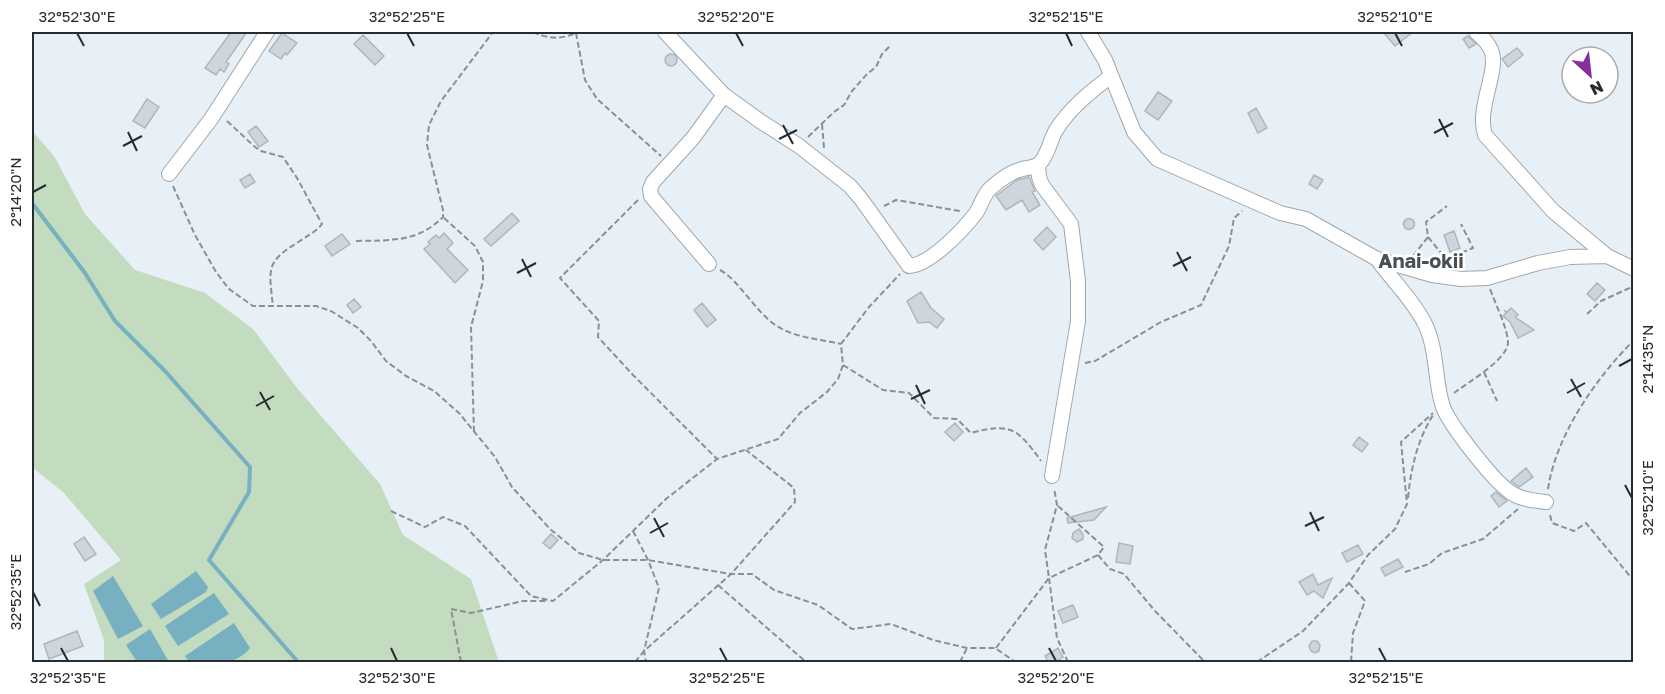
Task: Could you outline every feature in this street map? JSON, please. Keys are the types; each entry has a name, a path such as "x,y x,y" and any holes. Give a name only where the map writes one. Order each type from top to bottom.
{"street":[{"path":"170,174 216,111 267,32"},
{"path":"665,32 724,95 837,175 861,199 909,266 922,262 944,246 976,213 985,193 992,186 1017,170 1038,165 1055,131 1073,109 1090,91 1111,76"},
{"path":"1476,32 1492,51 1493,61 1482,115 1485,135 1553,211 1607,256 1634,269"},
{"path":"1093,34 1134,132 1156,159 1280,213 1306,219 1377,259 1432,275 1461,279 1486,278 1538,262 1570,257 1607,256"},
{"path":"709,264 651,196 650,189 653,182 693,138 724,95"},
{"path":"1038,165 1042,185 1067,217 1073,231 1078,281 1078,321 1052,476"},
{"path":"1377,259 1424,323 1433,348 1443,407 1453,423 1498,483 1513,495 1546,502"}],"path":[{"path":"474,432 471,327 483,281 483,262 475,246 443,218 427,145 429,125 441,101 493,32"},
{"path":"533,32 540,36 554,38 567,37 576,32 585,80 597,99 670,163"},
{"path":"799,146 834,111 844,105 852,91 876,67 882,54 891,45"},
{"path":"216,111 255,147 282,157 297,178 322,224 317,230 279,255 272,264 270,278 273,307"},
{"path":"822,124 825,167"},
{"path":"170,174 175,192 195,235 216,272 229,289 253,306 273,307 288,304 316,306 343,318 371,342 386,361 406,376 434,391 459,413 495,456 512,487 550,529 579,553 603,560 648,560 731,574 752,574 774,591 818,605 852,629 891,624 933,640 967,648 995,648 1014,661 1028,663"},
{"path":"650,189 560,278 599,321 598,337 717,459"},
{"path":"896,200 959,211"},
{"path":"1070,365 1095,361 1161,322 1201,305 1229,246 1234,218 1254,201"},
{"path":"1447,206 1426,222 1428,237 1446,259 1473,248 1461,224"},
{"path":"356,241 400,240 425,232 443,218"},
{"path":"1404,267 1428,237"},
{"path":"709,264 724,273 776,326 800,336 841,344"},
{"path":"461,663 451,609 471,613 523,601 553,601 603,560 666,500 717,459 778,439 800,413 827,392 838,379 843,365 841,344 869,307 909,266"},
{"path":"1443,407 1452,394 1484,372 1506,350 1508,344 1486,278"},
{"path":"1587,314 1602,301 1634,286"},
{"path":"1634,340 1616,358 1578,413 1556,458 1546,502 1552,523 1574,531 1586,524 1634,581"},
{"path":"843,365 883,390 909,393 934,418 957,419 971,433 993,427 1007,428 1026,441 1052,476 1057,505 1046,549 1057,638 1068,663"},
{"path":"1484,372 1497,400"},
{"path":"1257,663 1304,631 1349,583 1368,555 1395,529 1407,504 1415,455 1422,433 1434,413 1401,442 1407,504"},
{"path":"635,663 644,651 731,574 795,502 794,488 746,450"},
{"path":"1405,572 1430,564 1442,552 1483,539 1528,500"},
{"path":"995,648 1049,578 1098,555 1104,547 1057,505"},
{"path":"391,511 425,527 443,517 465,526 531,597 553,601"},
{"path":"633,531 659,588 644,651 646,663"},
{"path":"1098,555 1110,569 1124,574 1155,611 1205,663"},
{"path":"1349,583 1365,601 1353,633 1351,663"},
{"path":"718,585 806,663"},
{"path":"960,663 967,648"}],"green space":[{"path":"32,131 54,156 85,214 135,270 205,293 253,329 297,388 380,484 403,535 471,579 499,662 104,662 104,640 84,584 121,560 64,493 32,467"}],"water":[{"path":"196,571 208,587 206,592 161,619 151,604"},
{"path":"113,576 143,626 118,639 93,591"},
{"path":"214,593 229,614 178,646 165,626"},
{"path":"234,623 250,648 244,654 230,661 189,662 185,656"},
{"path":"150,629 169,662 137,662 126,645"}],"building":[{"path":"231,32 247,32 226,62 229,64 224,72 220,69 216,75 205,68"},
{"path":"1383,32 1413,32 1395,46"},
{"path":"282,33 297,43 281,59 269,51"},
{"path":"363,35 384,56 375,65 354,44"},
{"path":"1468,36 1476,44 1469,48 1463,39"},
{"path":"1517,48 1523,55 1508,67 1502,59"},
{"path":"673,54 677,60 673,66 669,66 665,58"},
{"path":"1158,92 1172,101 1158,120 1145,111"},
{"path":"147,99 159,107 145,128 133,121"},
{"path":"1256,108 1267,128 1258,133 1248,113"},
{"path":"256,126 268,141 259,147 248,132"},
{"path":"250,174 255,182 245,188 240,180"},
{"path":"1314,175 1323,180 1317,189 1309,184"},
{"path":"1029,177 1035,191 1032,192 1040,205 1029,212 1022,200 1006,210 996,196 1017,180"},
{"path":"512,213 519,221 491,246 484,239"},
{"path":"1409,218 1415,224 1409,230 1403,224"},
{"path":"1047,227 1056,237 1043,250 1034,240"},
{"path":"1454,231 1460,248 1450,252 1444,235"},
{"path":"444,233 453,243 447,249 468,270 455,283 424,249 436,235 439,238"},
{"path":"342,234 350,244 332,256 325,246"},
{"path":"1597,283 1605,290 1595,301 1587,294"},
{"path":"921,292 931,308 944,319 937,328 929,322 918,323 907,301"},
{"path":"354,299 361,307 353,313 347,305"},
{"path":"702,303 716,320 707,327 694,310"},
{"path":"1511,308 1518,315 1515,317 1534,330 1518,338 1510,322 1503,316 1505,311"},
{"path":"955,423 963,432 954,441 945,432"},
{"path":"1359,437 1368,444 1362,452 1353,445"},
{"path":"1526,468 1533,477 1519,487 1511,481"},
{"path":"1496,492 1507,501 1499,507 1491,496"},
{"path":"1106,507 1094,520 1068,523 1067,518"},
{"path":"1079,529 1083,534 1083,539 1077,542 1072,538 1073,533"},
{"path":"551,534 558,540 550,549 543,543"},
{"path":"84,537 96,554 85,561 74,544"},
{"path":"1119,543 1133,546 1130,564 1116,562"},
{"path":"1358,545 1363,554 1347,562 1342,553"},
{"path":"1398,559 1403,567 1385,576 1381,568"},
{"path":"1313,574 1318,585 1332,578 1323,598 1314,591 1307,595 1299,582"},
{"path":"1073,605 1078,617 1063,623 1058,611"},
{"path":"77,631 83,646 49,659 44,644"},
{"path":"1312,641 1317,641 1320,645 1319,651 1315,653 1309,646"},
{"path":"1058,648 1063,657 1054,663 1049,663 1045,656"}],"waterway":[{"path":"32,203 85,273 115,321 165,371 250,467 249,492 209,560 298,662"}],"district":[{"name":"Anai-okii","path":"1421,261"}]}
